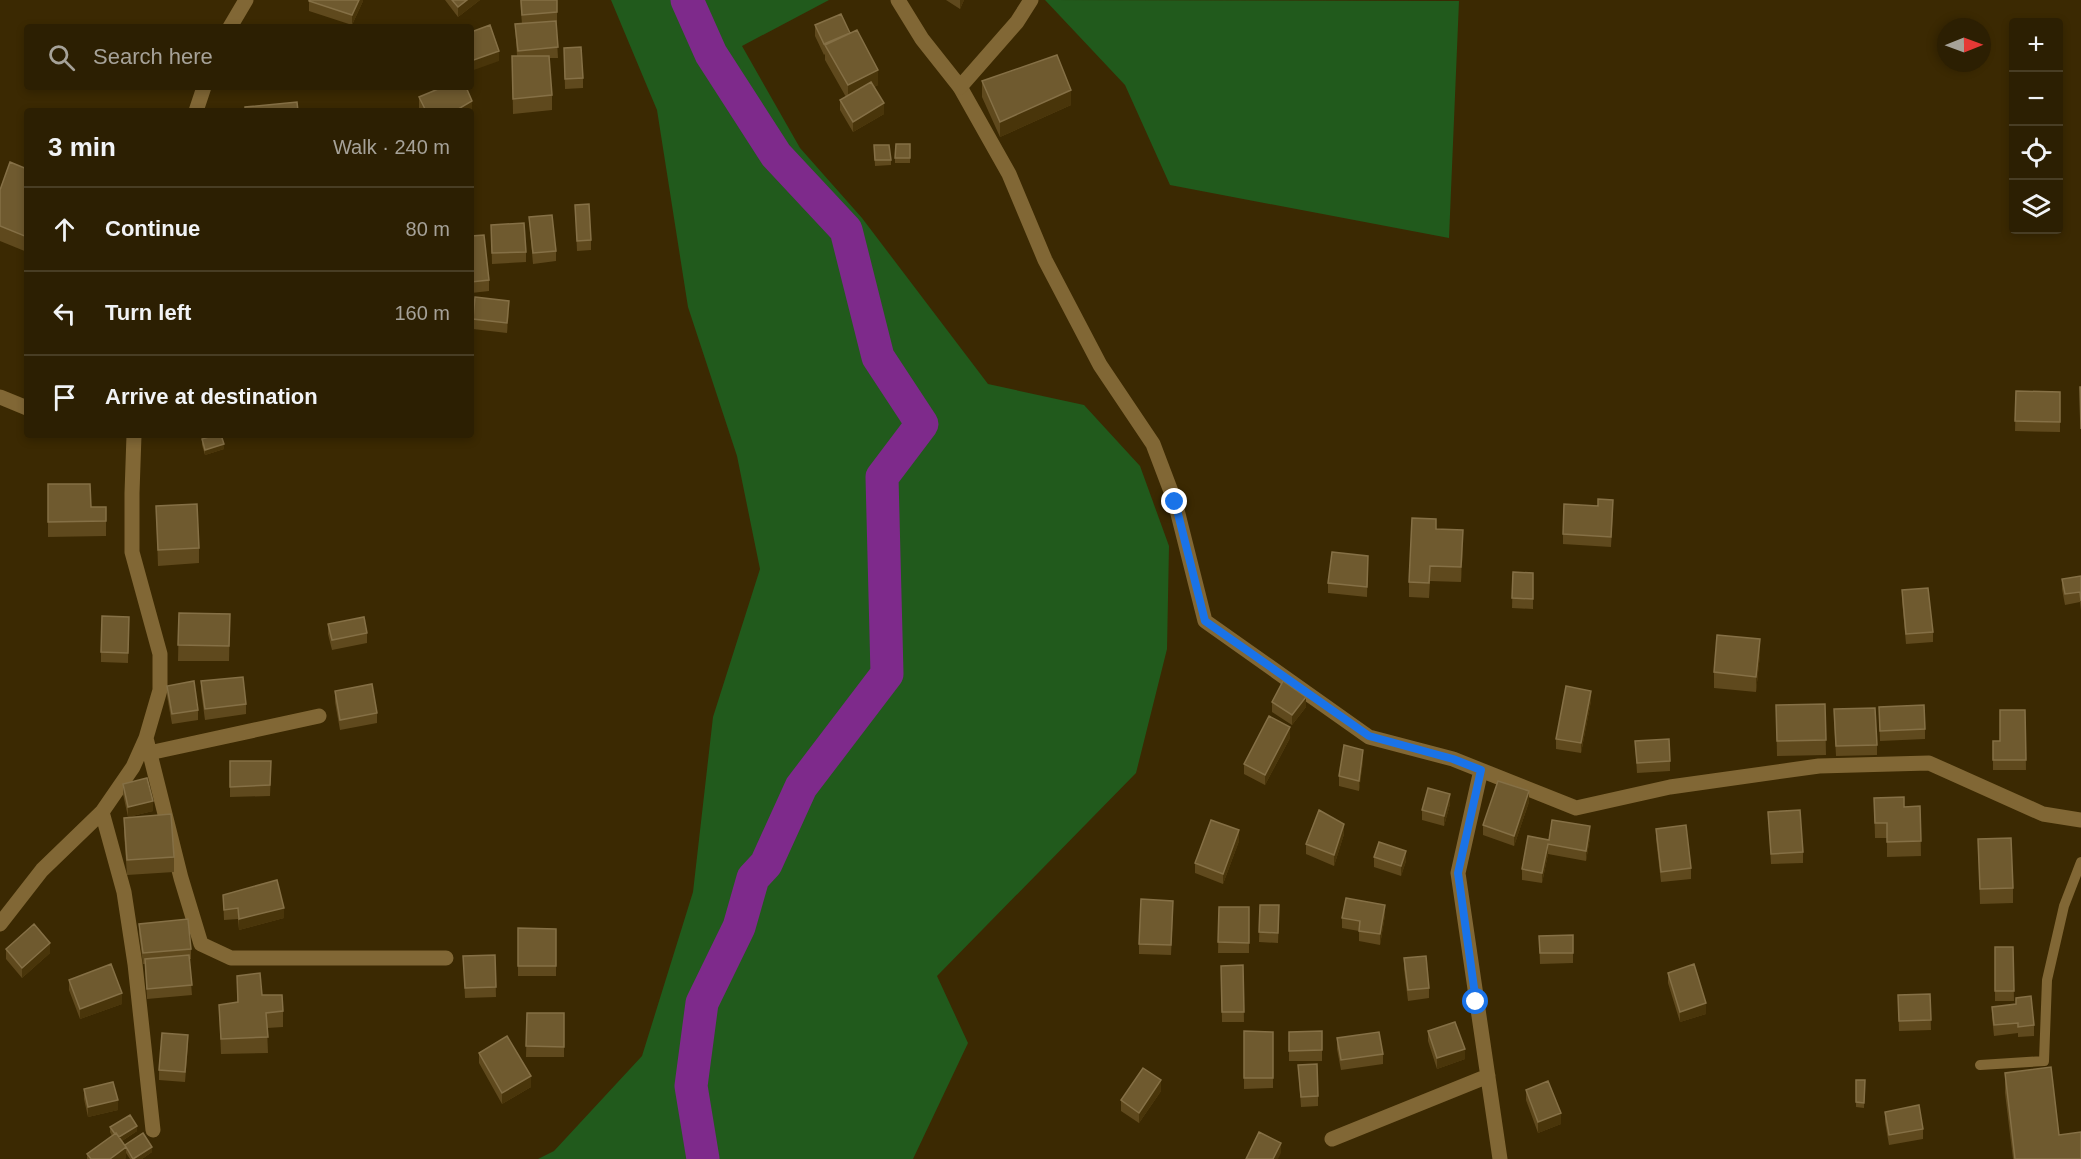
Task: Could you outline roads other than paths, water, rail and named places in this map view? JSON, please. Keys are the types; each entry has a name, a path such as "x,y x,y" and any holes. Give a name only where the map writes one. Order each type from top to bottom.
{"street":[{"path":"232,24 246,0"},
{"path":"898,0 922,39 960,87 1009,174 1046,260 1100,365 1153,444 1175,502 1205,621 1369,736 1453,759 1576,808 1670,786 1819,766 1929,763 2043,814 2081,820"},
{"path":"960,87 1017,21 1030,0"},
{"path":"197,108 203,90"},
{"path":"0,397 24,407"},
{"path":"0,924 42,870 102,812 133,767 146,738 160,690 160,654 132,552 134,438"},
{"path":"149,753 319,716"},
{"path":"146,738 201,944 231,958 446,958"},
{"path":"1481,770 1458,873 1500,1159"},
{"path":"102,812 124,892 135,964 153,1130"},
{"path":"1332,1139 1488,1076"}],"lane":[{"path":"1980,1065 2044,1061 2047,980 2064,906 2081,862"}],"waterway":[{"path":"687,0 711,54 776,155 846,230 878,357 922,424 882,477 887,674 801,787 766,864 753,878 739,927 702,1003 691,1086 703,1159"}]}
